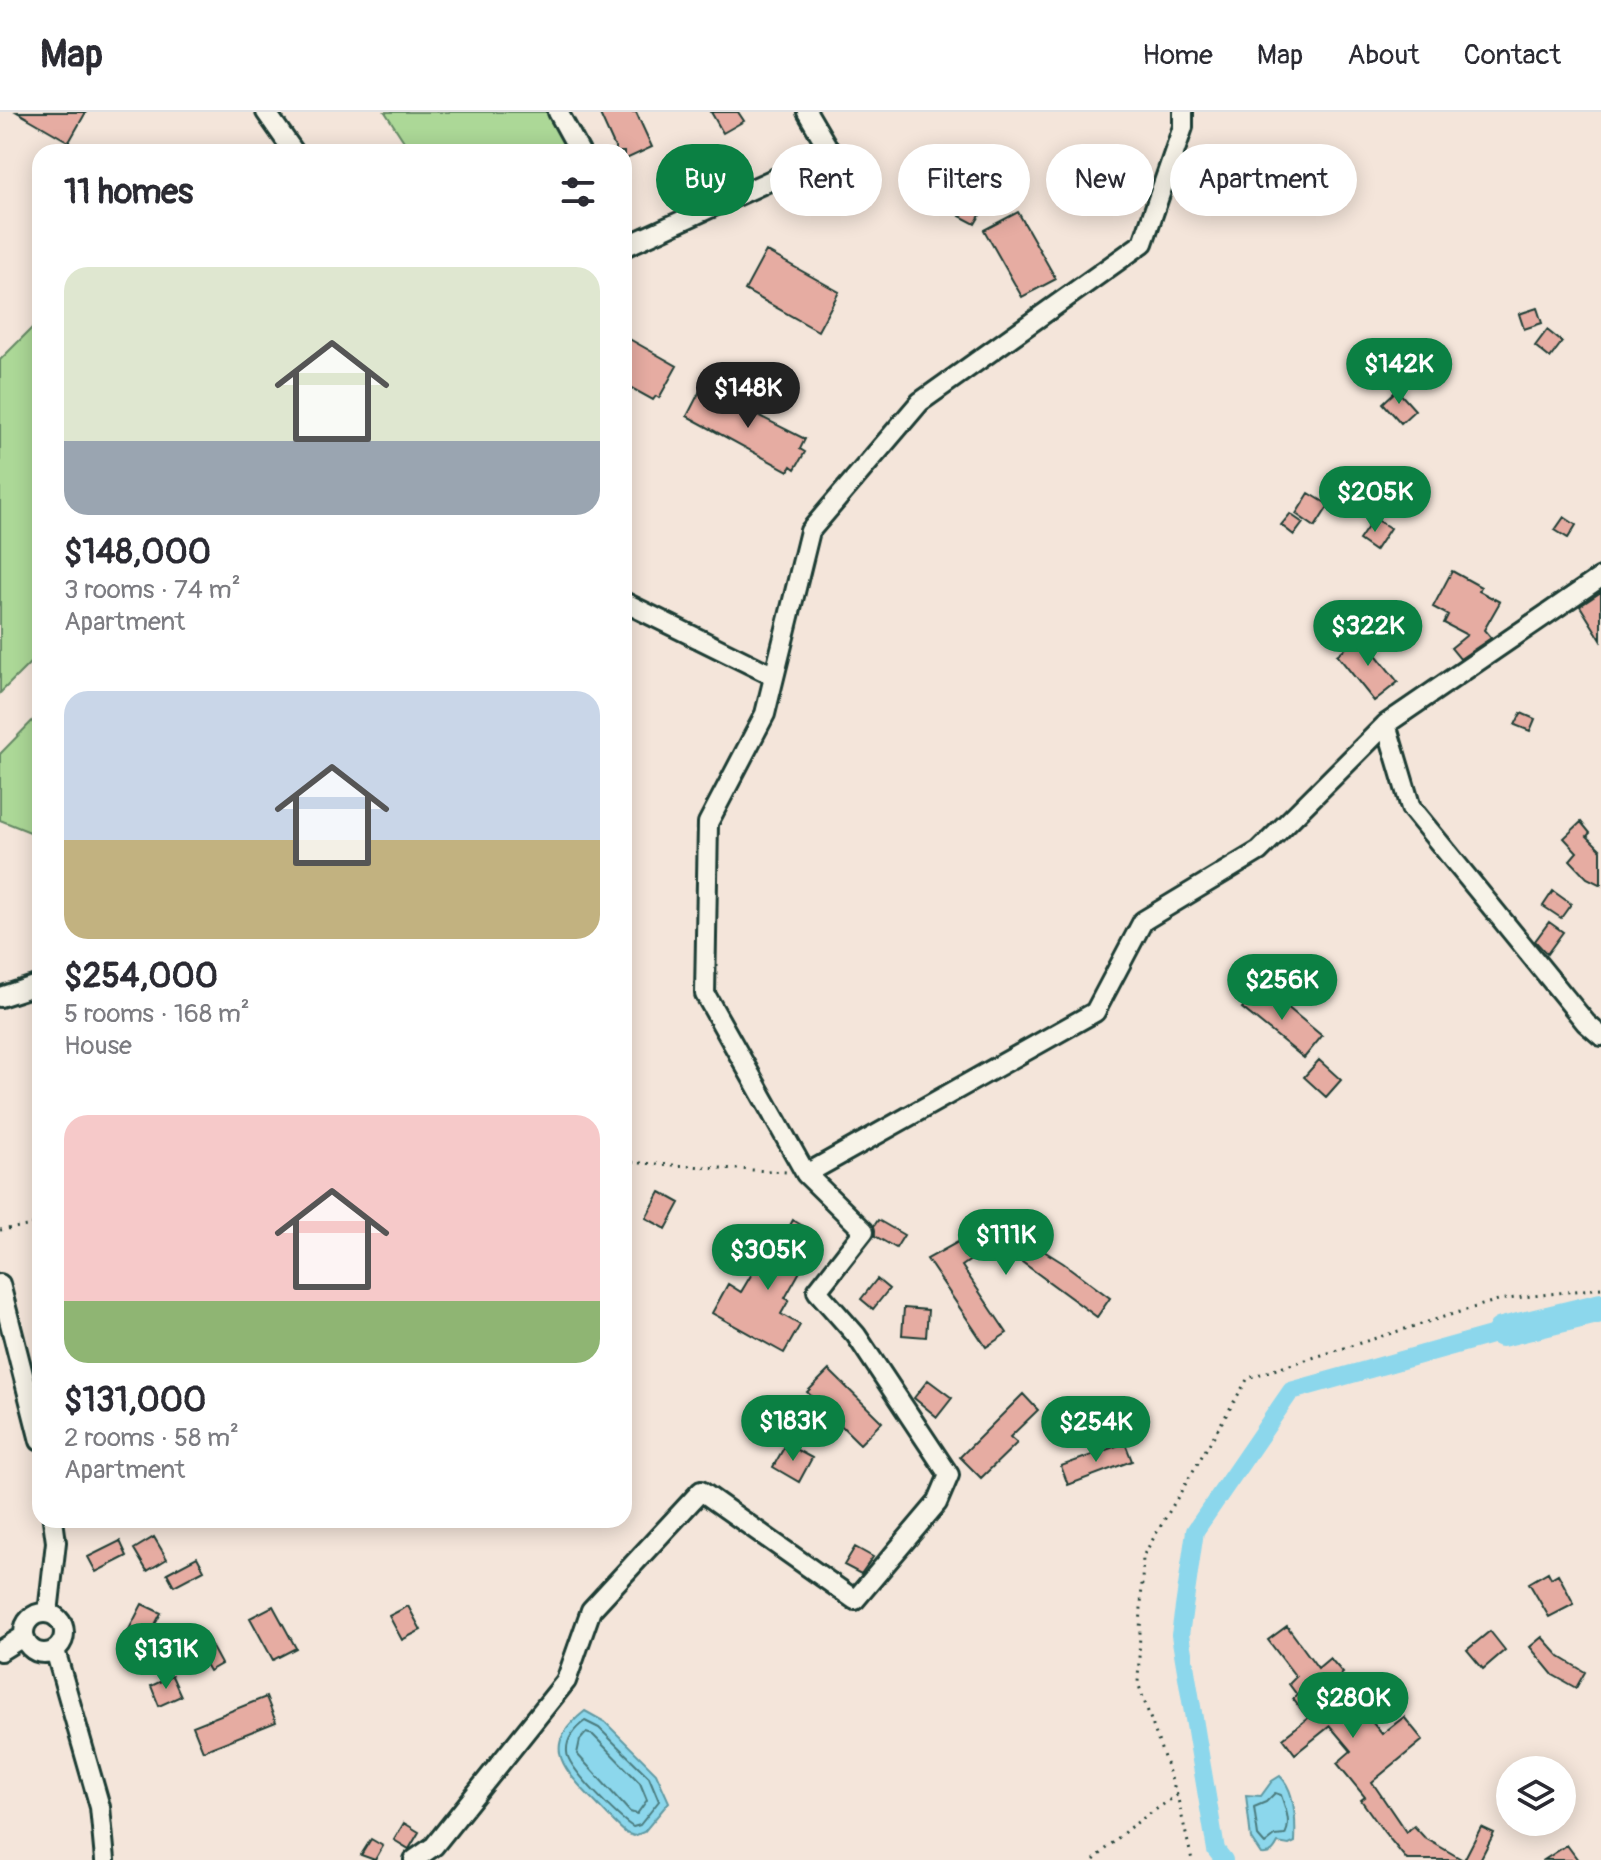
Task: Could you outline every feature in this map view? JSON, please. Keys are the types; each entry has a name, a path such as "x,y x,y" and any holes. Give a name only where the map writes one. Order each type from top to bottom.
{"street":[{"path":"266,112 288,144"},
{"path":"558,112 576,144"},
{"path":"632,237 831,153 807,112"},
{"path":"414,1860 434,1846 566,1681 591,1610 701,1491 855,1600 937,1503 949,1475 856,1335 817,1291 864,1231 806,1174 705,994 708,823 765,714 810,531 920,402 1143,243 1183,127 1183,112"},
{"path":"806,1174 1095,1012 1143,921 1259,851 1386,724 1601,577"},
{"path":"632,606 774,676"},
{"path":"1386,724 1411,808 1586,1023 1601,1036"},
{"path":"0,997 32,987"},
{"path":"0,1284 32,1410"},
{"path":"48,1613 56,1542 54,1528"},
{"path":"48,1613 61,1622 64,1629 64,1637 55,1650 39,1653 27,1644 24,1636 24,1628 33,1616 48,1613"},
{"path":"0,1651 24,1636"},
{"path":"55,1650 100,1807 105,1860"}],"path":[{"path":"632,1163 806,1174"},
{"path":"0,1230 32,1225"},
{"path":"1192,1860 1177,1795 1138,1683 1143,1556 1248,1378 1498,1300 1601,1288"},
{"path":"1094,1860 1129,1828 1177,1795"}],"green space":[{"path":"385,112 548,112 567,144 406,144"},
{"path":"32,328 32,661 0,693 0,360"},
{"path":"32,721 32,833 0,820 0,754"}],"water":[{"path":"585,1711 605,1722 656,1773 669,1802 644,1832 634,1836 626,1833 579,1785 564,1764 560,1744 572,1723"},
{"path":"1280,1776 1292,1798 1295,1842 1289,1845 1278,1843 1272,1852 1261,1854 1251,1839 1246,1795 1261,1796"}],"building":[{"path":"17,112 86,112 69,142"},
{"path":"599,112 636,112 652,147 632,156 632,144 613,144"},
{"path":"711,112 738,112 744,121 723,133"},
{"path":"960,216 980,216 975,224"},
{"path":"1010,216 1020,216 1056,279 1022,297 984,230"},
{"path":"766,251 839,292 818,331 745,290"},
{"path":"1537,308 1542,323 1524,329 1519,314"},
{"path":"1547,330 1562,342 1550,358 1535,346"},
{"path":"632,341 677,366 659,398 656,396 653,400 632,388"},
{"path":"702,387 805,439 800,449 805,452 795,469 791,466 788,471 687,416"},
{"path":"1397,390 1415,410 1401,423 1383,403"},
{"path":"1309,493 1329,505 1315,527 1296,514"},
{"path":"1290,514 1303,523 1294,535 1281,525"},
{"path":"1564,517 1576,525 1568,538 1555,530"},
{"path":"1374,518 1390,528 1375,551 1359,540"},
{"path":"1452,571 1500,602 1484,630 1491,638 1460,659 1451,648 1467,635 1444,623 1448,615 1433,607"},
{"path":"1601,592 1601,640 1580,606"},
{"path":"1361,636 1398,682 1374,701 1337,655"},
{"path":"1521,713 1535,719 1530,731 1515,725"},
{"path":"1581,822 1590,833 1587,836 1601,850 1601,885 1587,878 1570,860 1577,852 1564,838"},
{"path":"1553,891 1571,904 1561,918 1543,906"},
{"path":"1549,922 1563,932 1547,954 1535,941"},
{"path":"1261,985 1322,1036 1304,1058 1242,1008"},
{"path":"1319,1060 1341,1080 1326,1097 1304,1077"},
{"path":"660,1192 680,1203 666,1229 646,1218"},
{"path":"793,1220 813,1232 800,1255 807,1259 785,1298 789,1300 781,1314 800,1325 784,1353 712,1313 728,1284 741,1292 772,1240 780,1244"},
{"path":"878,1220 904,1235 896,1248 875,1236 874,1226"},
{"path":"996,1221 1063,1263 1110,1298 1097,1317 996,1243 962,1266 1007,1333 986,1347 927,1259"},
{"path":"877,1279 889,1289 873,1309 861,1299"},
{"path":"904,1308 928,1310 926,1337 902,1335"},
{"path":"829,1370 882,1422 860,1444 807,1392"},
{"path":"928,1380 952,1398 937,1417 914,1398"},
{"path":"1023,1394 1038,1410 1010,1437 1017,1443 981,1478 960,1457"},
{"path":"1125,1443 1132,1461 1068,1485 1061,1466"},
{"path":"786,1444 812,1458 799,1482 773,1467"},
{"path":"154,1537 167,1559 147,1571 134,1549"},
{"path":"120,1541 127,1556 96,1572 88,1557"},
{"path":"855,1547 873,1557 861,1574 844,1565"},
{"path":"197,1557 204,1570 174,1586 167,1573"},
{"path":"1548,1572 1551,1578 1558,1574 1574,1604 1549,1617 1529,1583"},
{"path":"142,1604 161,1613 133,1667 123,1641"},
{"path":"273,1606 296,1648 273,1660 250,1618"},
{"path":"408,1606 421,1630 402,1640 389,1616"},
{"path":"1287,1626 1318,1668 1330,1658 1343,1673 1337,1679 1382,1734 1404,1717 1423,1740 1372,1782 1406,1832 1414,1826 1425,1838 1463,1860 1407,1860 1361,1800 1365,1797 1337,1763 1351,1751 1330,1726 1295,1754 1283,1738 1308,1718 1293,1699 1297,1695 1289,1684 1296,1677 1268,1640"},
{"path":"1490,1631 1505,1650 1483,1669 1467,1650"},
{"path":"1542,1637 1560,1657 1585,1672 1576,1688 1553,1675 1530,1647"},
{"path":"208,1640 221,1664 209,1671 196,1648"},
{"path":"172,1676 181,1696 159,1706 151,1686"},
{"path":"266,1697 276,1722 203,1751 193,1726"},
{"path":"404,1823 419,1832 409,1849 394,1840"},
{"path":"1481,1827 1494,1833 1480,1860 1464,1860"},
{"path":"371,1839 383,1846 375,1860 361,1855"},
{"path":"1567,1845 1578,1860 1544,1860"}],"waterway":[{"path":"1502,1332 1601,1308"},
{"path":"1224,1860 1216,1850 1180,1635 1195,1531 1291,1391 1502,1332"}]}
